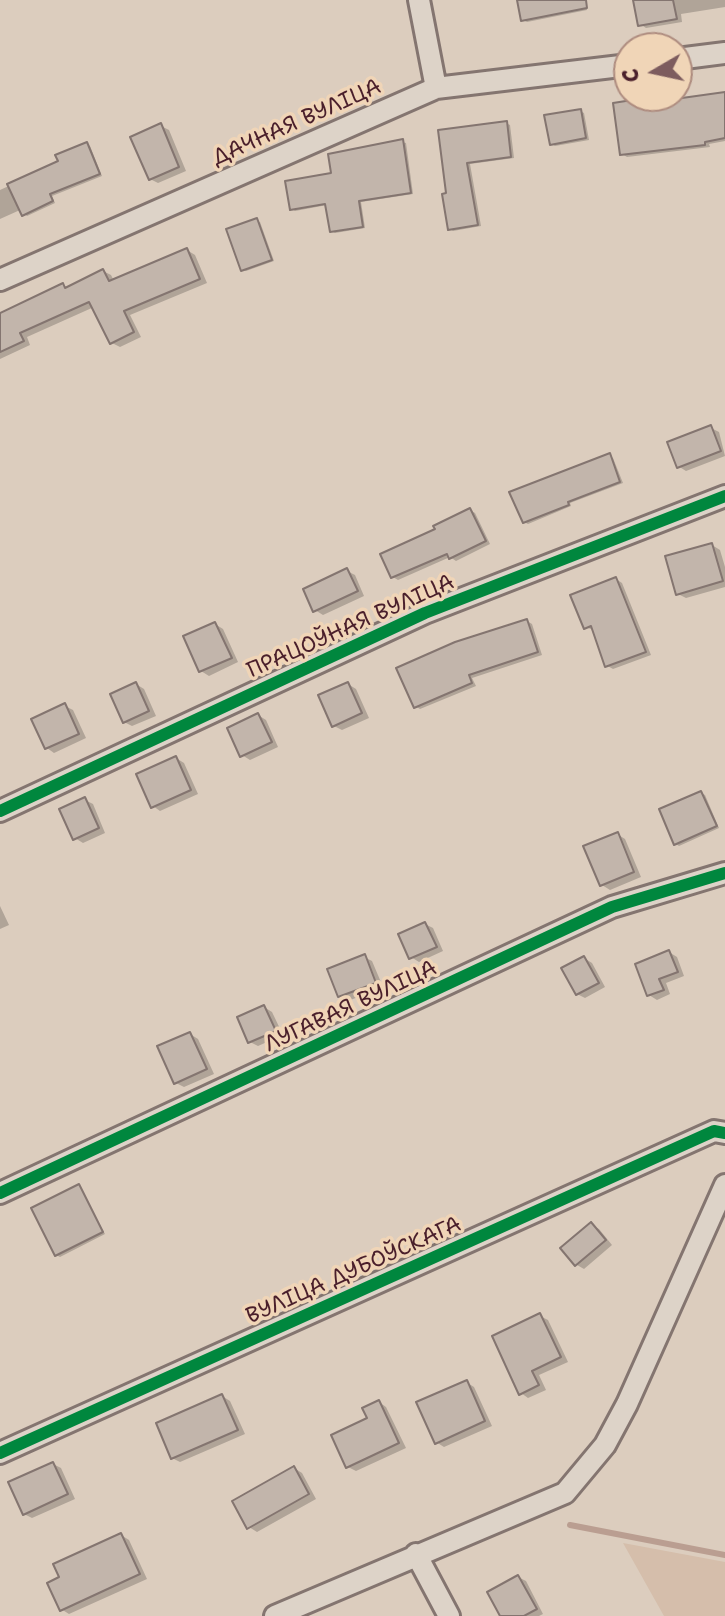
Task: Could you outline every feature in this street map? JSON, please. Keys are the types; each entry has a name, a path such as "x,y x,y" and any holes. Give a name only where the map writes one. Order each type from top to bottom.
{"street":[{"path":"419,0 436,88"},
{"path":"693,57 725,53"},
{"name":"ДАЧНАЯ ВУЛІЦА","path":"0,280 436,88 613,67"},
{"name":"ПРАЦОЎНАЯ ВУЛІЦА","path":"0,811 425,613 725,496"},
{"name":"ЛУГАВАЯ ВУЛІЦА","path":"0,1193 612,907 725,873"},
{"name":"ВУЛІЦА ДУБОЎСКАГА","path":"0,1453 714,1131 725,1133"},
{"path":"275,1616 565,1493 605,1445 627,1404 725,1185"},
{"path":"416,1554 449,1616"}],"shaded area":[{"path":"623,1543 725,1562 725,1616 664,1616"}],"building":[{"path":"517,0 586,0 587,8 521,21"},
{"path":"633,0 673,0 677,19 638,26"},
{"path":"725,92 725,138 705,142 705,145 620,155 614,112 693,112 693,96"},
{"path":"581,109 586,138 550,145 544,115"},
{"path":"507,121 511,157 467,163 478,225 448,230 438,130"},
{"path":"161,123 179,167 149,180 130,137"},
{"path":"403,139 411,193 359,201 363,227 330,232 325,204 290,210 285,181 331,173 328,154"},
{"path":"87,142 100,174 50,194 53,201 22,216 7,184 58,161 55,155"},
{"path":"257,218 272,260 241,271 226,229"},
{"path":"187,248 200,279 124,311 134,332 110,344 89,302 20,333 24,341 0,352 0,313 63,283 65,288 103,269 109,281"},
{"path":"711,425 721,451 677,468 667,442"},
{"path":"610,453 620,482 523,523 509,492"},
{"path":"470,508 486,541 449,559 447,554 391,578 380,554 435,529 433,526"},
{"path":"712,543 723,581 676,595 665,556"},
{"path":"347,568 358,591 313,612 303,589"},
{"path":"616,577 646,652 605,667 591,626 584,629 570,595"},
{"path":"527,619 538,652 469,675 472,683 414,708 396,668 455,642"},
{"path":"215,622 232,658 199,672 183,636"},
{"path":"136,682 149,711 123,723 110,694"},
{"path":"348,682 362,713 332,727 318,695"},
{"path":"65,703 79,734 45,749 31,719"},
{"path":"258,713 272,742 240,757 227,728"},
{"path":"176,756 191,790 151,808 136,774"},
{"path":"701,791 717,826 674,845 659,809"},
{"path":"85,797 99,828 73,840 59,809"},
{"path":"618,832 634,872 600,886 583,846"},
{"path":"425,922 437,947 409,959 398,934"},
{"path":"669,950 678,972 659,979 664,990 647,996 635,964"},
{"path":"365,954 376,983 338,997 327,969"},
{"path":"584,956 599,983 576,995 561,968"},
{"path":"264,1005 276,1031 248,1043 237,1017"},
{"path":"190,1032 207,1069 174,1084 157,1046"},
{"path":"79,1184 103,1232 55,1256 31,1208"},
{"path":"591,1222 606,1240 575,1266 560,1248"},
{"path":"540,1313 561,1357 532,1371 539,1385 519,1395 492,1336"},
{"path":"467,1380 485,1421 435,1444 416,1402"},
{"path":"222,1394 238,1430 171,1459 156,1423"},
{"path":"379,1400 399,1443 346,1468 331,1435 367,1418 362,1408"},
{"path":"53,1462 68,1494 23,1515 8,1482"},
{"path":"294,1466 309,1494 247,1529 232,1501"},
{"path":"121,1533 140,1574 60,1611 47,1583 59,1577 53,1564"},
{"path":"518,1575 537,1609 524,1616 500,1616 487,1592"}],"waterway":[{"path":"570,1525 725,1555"}],"cycle path":[{"path":"0,811 425,613 725,496"},
{"path":"0,1193 612,907 725,873"},
{"path":"0,1453 714,1131 725,1133"}]}
